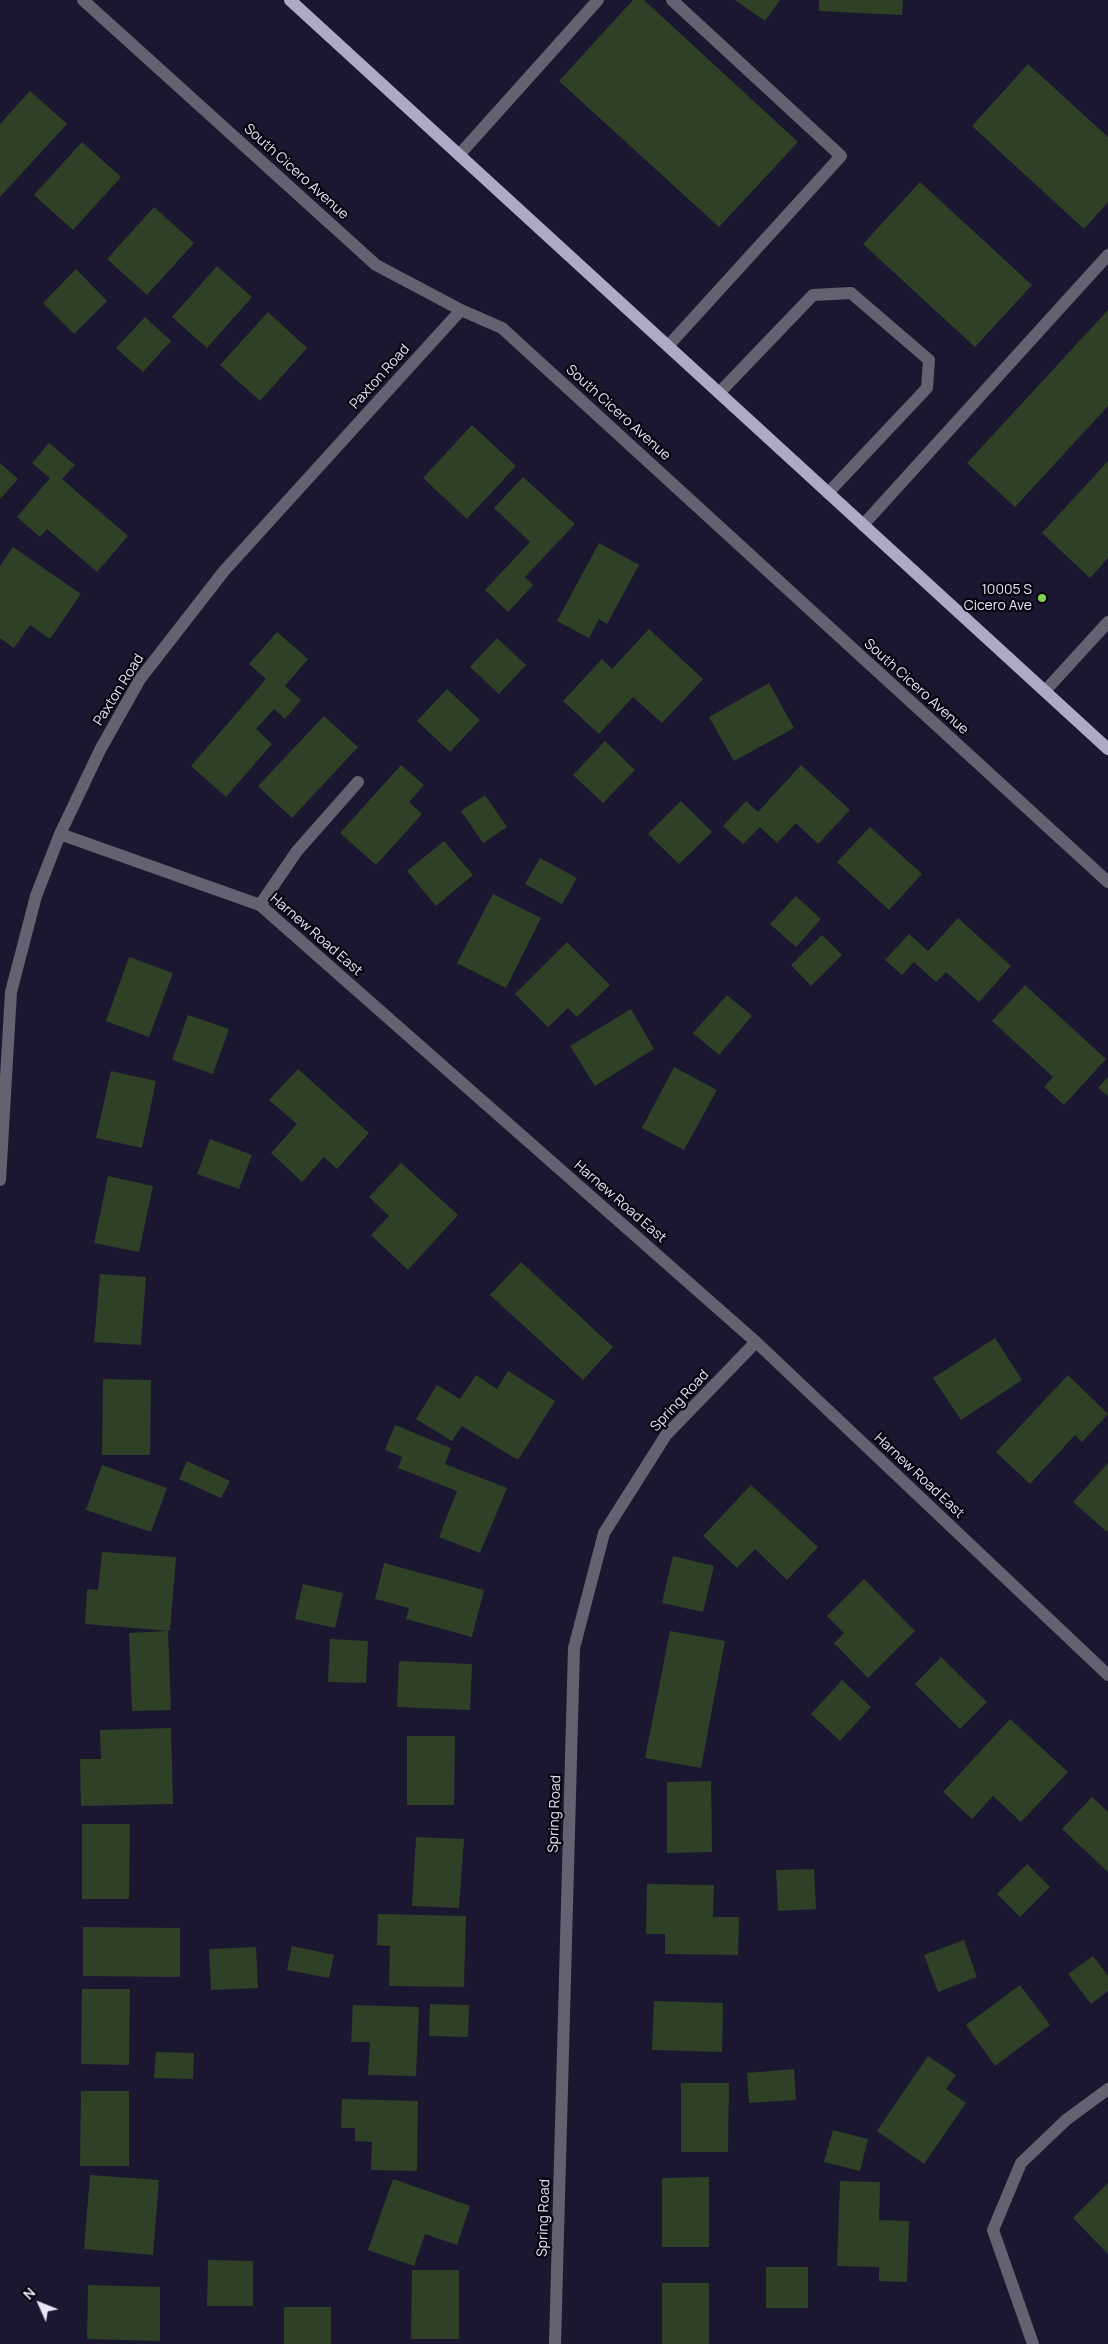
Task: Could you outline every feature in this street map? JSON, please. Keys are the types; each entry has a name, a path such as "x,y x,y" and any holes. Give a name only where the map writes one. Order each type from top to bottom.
{"main road":[{"path":"290,0 1108,749"}],"street":[{"name":"South Cicero Avenue","path":"84,0 376,265 460,310 502,328 1108,882"},
{"path":"459,155 598,0"},
{"path":"668,346 841,156 672,0"},
{"path":"863,525 1108,255"},
{"path":"718,393 813,295 851,293 930,360 927,388 828,493"},
{"name":"Paxton Road","path":"0,1180 11,992 36,896 60,834 100,750 140,679 224,570 460,310"},
{"path":"1046,692 1108,622"},
{"path":"260,904 297,850 358,782"},
{"name":"Harnew Road East","path":"60,834 260,904 756,1342 1108,1675"},
{"name":"Spring Road","path":"555,2344 574,1648 604,1533 666,1435 756,1342"},
{"path":"1033,2344 993,2230 1021,2163 1066,2120 1108,2089"}],"building":[{"path":"633,0 644,0 798,142 719,227 559,81"},
{"path":"735,0 780,0 765,21"},
{"path":"819,0 903,0 902,15 819,11"},
{"path":"1028,64 1108,137 1108,202 1084,229 972,126"},
{"path":"30,91 67,124 0,197 0,124"},
{"path":"82,142 121,177 73,230 34,195"},
{"path":"920,182 1032,285 975,347 863,244"},
{"path":"154,207 194,243 147,295 107,259"},
{"path":"217,266 252,297 207,348 172,317"},
{"path":"76,269 107,301 74,334 43,303"},
{"path":"1108,310 1108,406 1015,507 967,463"},
{"path":"268,312 307,348 260,401 220,365"},
{"path":"145,317 171,341 143,372 116,348"},
{"path":"472,425 516,466 467,519 423,478"},
{"path":"49,443 75,465 62,479 128,536 97,572 47,529 40,537 17,517 50,478 32,463"},
{"path":"1108,461 1108,558 1090,578 1042,533"},
{"path":"0,463 18,479 0,499"},
{"path":"523,477 575,524 525,577 533,585 508,612 485,590 530,542 494,508"},
{"path":"599,543 639,565 607,624 599,619 589,638 557,621"},
{"path":"13,547 81,594 50,639 30,625 14,648 0,638 0,566"},
{"path":"649,629 703,679 662,723 633,697 599,734 563,701 602,659 612,669"},
{"path":"277,632 308,659 285,686 301,700 285,719 274,709 256,729 272,744 226,797 191,766 266,679 249,664"},
{"path":"497,638 526,665 499,694 470,667"},
{"path":"769,683 794,728 734,761 709,717"},
{"path":"447,689 480,720 450,752 417,721"},
{"path":"324,716 358,747 292,818 258,786"},
{"path":"605,741 635,770 603,803 573,775"},
{"path":"401,765 424,785 409,802 422,814 376,865 340,833"},
{"path":"801,765 850,810 818,844 796,823 777,843 760,827 743,844 723,826 746,801 758,812"},
{"path":"485,795 507,827 483,843 461,811"},
{"path":"681,801 712,832 679,864 648,834"},
{"path":"870,827 922,874 889,910 837,862"},
{"path":"444,841 473,875 436,906 407,871"},
{"path":"540,858 577,878 562,904 525,884"},
{"path":"493,894 541,918 506,988 457,963"},
{"path":"796,896 821,919 796,947 770,924"},
{"path":"958,918 1011,966 979,1002 946,972 936,982 914,962 902,975 885,960 909,934 928,951"},
{"path":"822,935 842,955 811,986 791,965"},
{"path":"567,942 610,985 577,1017 568,1008 548,1027 515,994"},
{"path":"129,957 173,973 149,1037 106,1021"},
{"path":"1025,985 1106,1059 1064,1105 1044,1087 1053,1077 992,1021"},
{"path":"727,995 752,1016 719,1055 693,1033"},
{"path":"631,1009 654,1049 595,1086 570,1046"},
{"path":"188,1015 229,1029 213,1074 172,1060"},
{"path":"674,1067 717,1090 684,1150 642,1128"},
{"path":"298,1069 369,1133 337,1169 324,1157 302,1182 271,1153 297,1124 269,1100"},
{"path":"111,1071 156,1081 142,1148 96,1138"},
{"path":"1108,1077 1108,1096 1098,1088"},
{"path":"210,1139 252,1155 239,1189 197,1174"},
{"path":"401,1163 458,1215 408,1270 371,1235 389,1216 369,1197"},
{"path":"108,1176 153,1186 139,1252 94,1243"},
{"path":"521,1262 613,1347 583,1380 490,1295"},
{"path":"100,1274 146,1277 141,1345 94,1342"},
{"path":"995,1338 1022,1380 961,1420 933,1378"},
{"path":"508,1371 555,1401 518,1460 462,1426 452,1441 416,1419 437,1385 460,1399 476,1375 497,1389"},
{"path":"1068,1375 1108,1414 1082,1442 1075,1435 1030,1484 996,1452"},
{"path":"103,1379 151,1380 150,1455 102,1455"},
{"path":"395,1425 451,1448 445,1464 507,1488 480,1553 439,1537 457,1491 398,1468 402,1457 385,1450"},
{"path":"187,1461 230,1481 221,1498 179,1479"},
{"path":"1108,1463 1108,1531 1107,1532 1073,1502"},
{"path":"102,1465 167,1488 151,1532 86,1510"},
{"path":"751,1485 818,1547 787,1580 755,1549 737,1568 703,1536"},
{"path":"102,1552 176,1557 170,1631 85,1624 87,1589 98,1590"},
{"path":"673,1556 714,1566 703,1612 662,1603"},
{"path":"384,1563 484,1590 472,1637 406,1619 409,1608 375,1599"},
{"path":"864,1579 915,1631 868,1678 834,1643 844,1633 827,1616"},
{"path":"303,1584 343,1593 335,1628 295,1619"},
{"path":"168,1631 171,1710 132,1711 129,1633"},
{"path":"670,1631 725,1641 701,1768 645,1758"},
{"path":"330,1639 368,1641 366,1683 328,1682"},
{"path":"941,1657 987,1702 960,1729 915,1684"},
{"path":"399,1661 472,1664 470,1710 397,1707"},
{"path":"842,1680 871,1707 840,1741 811,1714"},
{"path":"1010,1719 1068,1772 1021,1822 993,1796 972,1819 943,1792"},
{"path":"171,1728 173,1804 81,1806 80,1759 101,1759 100,1730"},
{"path":"407,1736 455,1736 454,1805 407,1805"},
{"path":"711,1781 712,1852 667,1853 667,1782"},
{"path":"1092,1797 1108,1812 1108,1872 1062,1829"},
{"path":"82,1824 130,1824 129,1899 82,1899"},
{"path":"416,1837 464,1839 459,1908 412,1906"},
{"path":"1027,1864 1050,1887 1020,1917 997,1894"},
{"path":"814,1869 816,1909 778,1911 776,1870"},
{"path":"647,1884 714,1885 713,1917 739,1917 738,1955 665,1954 665,1934 646,1934"},
{"path":"378,1914 466,1916 464,1987 389,1986 390,1946 377,1945"},
{"path":"83,1927 180,1928 180,1977 83,1976"},
{"path":"964,1940 977,1977 938,1992 924,1955"},
{"path":"292,1946 334,1955 329,1978 287,1970"},
{"path":"256,1947 258,1988 211,1990 209,1949"},
{"path":"1093,1956 1108,1976 1108,1991 1091,2004 1068,1974"},
{"path":"1020,1985 1050,2025 995,2066 966,2025"},
{"path":"82,1989 130,1989 129,2065 81,2064"},
{"path":"654,2001 723,2003 722,2052 652,2050"},
{"path":"430,2004 469,2005 468,2037 429,2036"},
{"path":"353,2005 419,2007 416,2076 368,2075 370,2042 351,2042"},
{"path":"156,2052 194,2053 193,2079 154,2078"},
{"path":"928,2056 956,2075 946,2089 966,2103 924,2164 877,2131"},
{"path":"794,2069 796,2100 749,2103 747,2073"},
{"path":"681,2083 729,2083 728,2152 681,2152"},
{"path":"81,2091 129,2091 129,2166 80,2166"},
{"path":"342,2099 418,2101 417,2171 371,2170 372,2142 355,2141 355,2128 341,2128"},
{"path":"833,2130 868,2139 860,2171 824,2162"},
{"path":"90,2175 159,2180 153,2255 84,2249"},
{"path":"709,2177 709,2247 662,2247 662,2178"},
{"path":"393,2179 470,2206 457,2245 425,2234 414,2266 368,2250"},
{"path":"840,2181 880,2182 879,2220 909,2221 907,2282 879,2281 879,2267 837,2266"},
{"path":"1108,2183 1108,2254 1073,2218"},
{"path":"208,2260 253,2261 253,2306 207,2306"},
{"path":"766,2267 808,2267 808,2308 766,2308"},
{"path":"412,2270 459,2270 459,2339 411,2339"},
{"path":"662,2283 709,2283 709,2344 662,2344"},
{"path":"88,2285 160,2287 160,2341 87,2339"},
{"path":"284,2307 331,2307 331,2344 284,2344"}],"place":[{"name":"10005 S Cicero Ave","path":"1042,598"}]}
